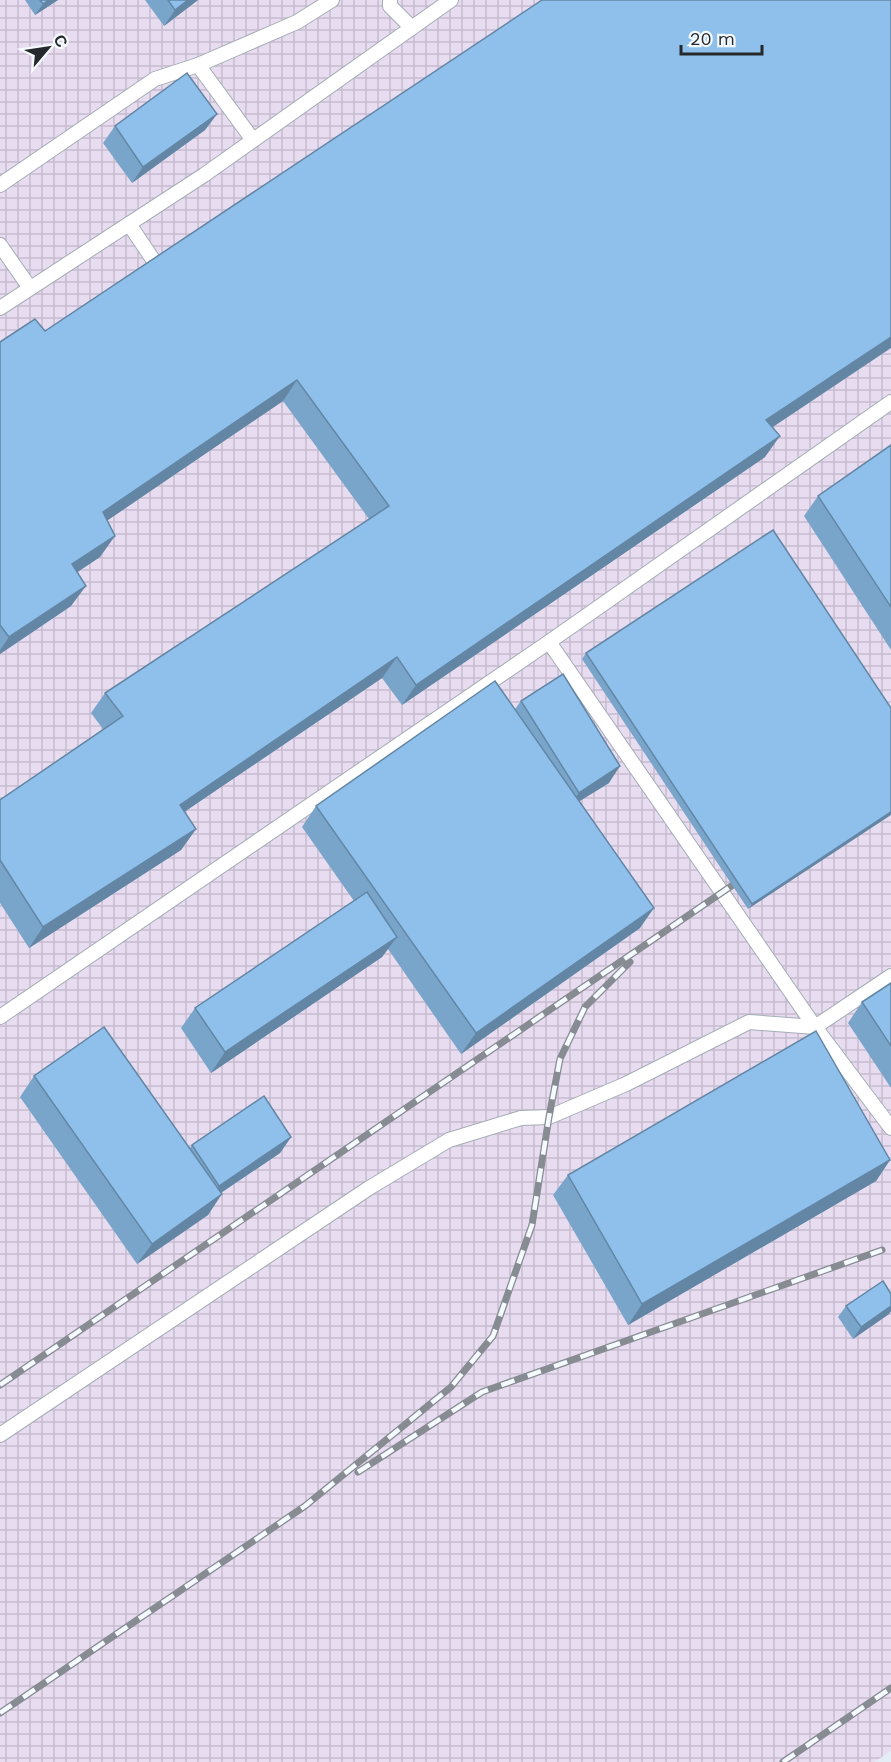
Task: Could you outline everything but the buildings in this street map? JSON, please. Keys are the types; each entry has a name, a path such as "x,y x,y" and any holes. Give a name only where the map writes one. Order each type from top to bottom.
{"lane":[{"path":"0,185 155,79 198,65 297,22 332,0"},
{"path":"390,0 390,6 412,28"},
{"path":"0,308 253,140 451,0"},
{"path":"198,65 253,140"},
{"path":"129,224 158,267"},
{"path":"0,245 30,288"},
{"path":"0,1017 549,642 891,402"},
{"path":"549,642 815,1027 891,1128"},
{"path":"0,1435 369,1188 449,1140 521,1118 549,1117 626,1084 748,1022 815,1027 891,976"}],"shaded area":[{"path":"0,0 891,0 891,1751 874,1762 0,1762"}],"railway":[{"path":"0,1385 746,876"},
{"path":"0,1713 305,1506 451,1387 493,1336 532,1225 560,1059 585,1007 630,962"},
{"path":"358,1472 482,1392 882,1250"},
{"path":"783,1762 891,1688"}]}
